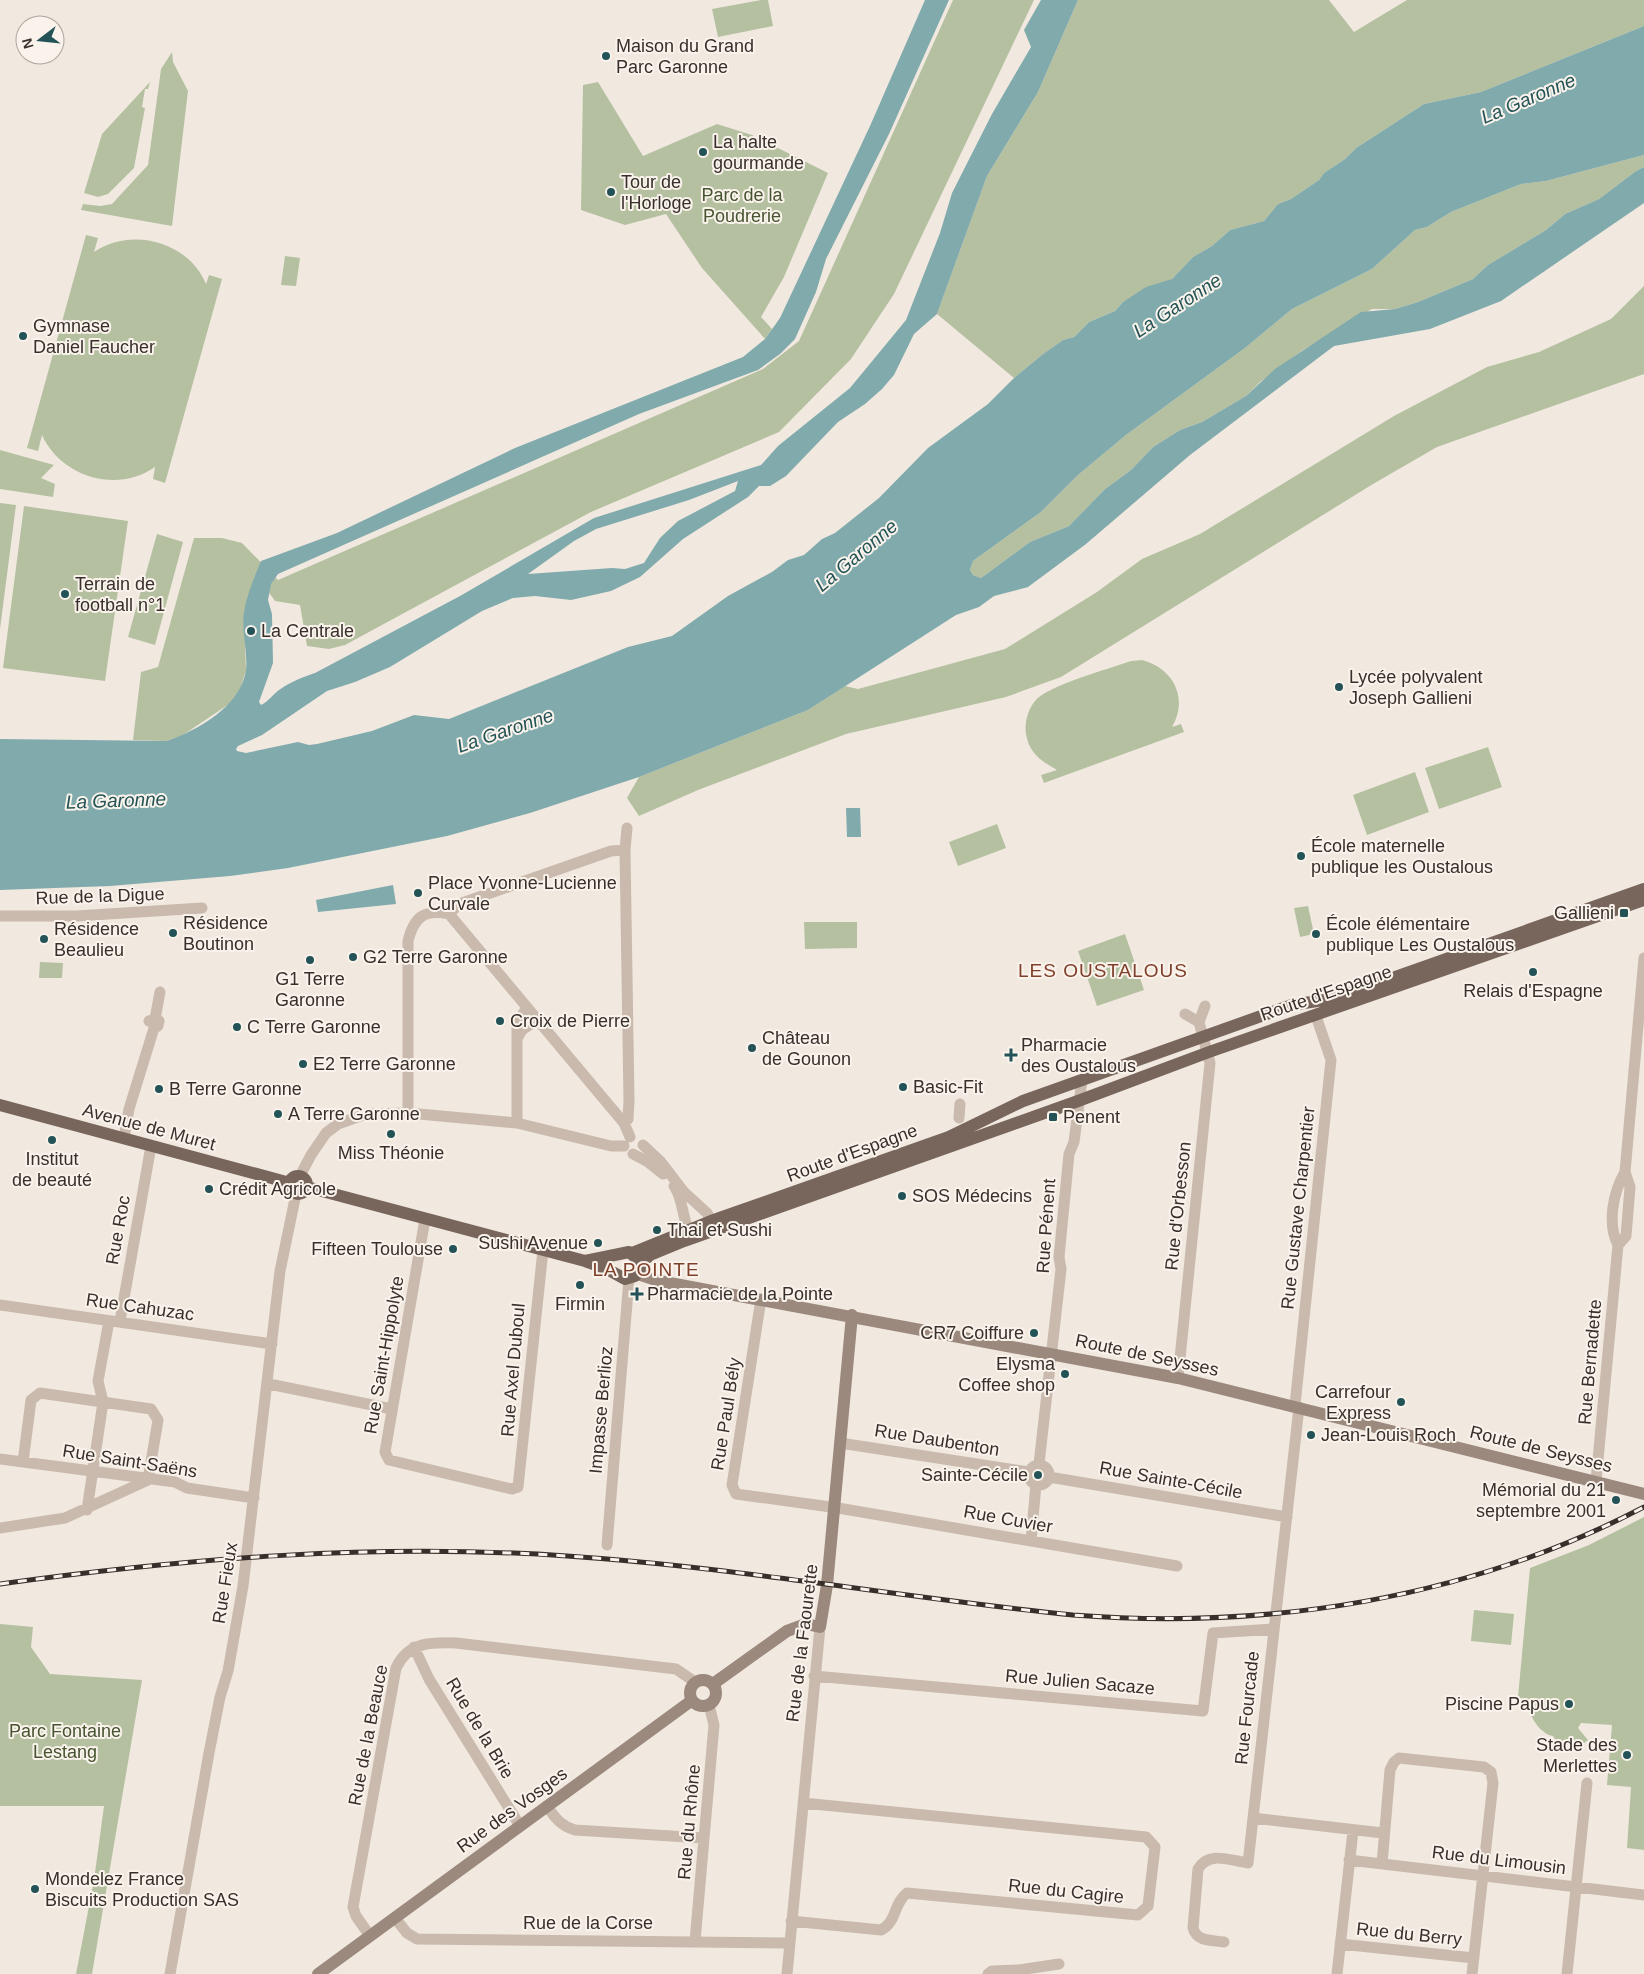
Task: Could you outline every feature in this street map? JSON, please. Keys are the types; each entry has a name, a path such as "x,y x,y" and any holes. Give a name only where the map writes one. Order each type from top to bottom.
{"main road":[{"name":"Route d'Espagne","path":"711,1227 949,1137 1023,1101 1292,1005 1343,995 1644,889"},
{"name":"Route d'Espagne","path":"632,1253 1078,1101 1209,1052 1644,900"},
{"name":"Avenue de Muret","path":"0,1105 125,1133 151,1146 585,1261 615,1272"},
{"name":"Route d'Espagne","path":"636,1272 650,1255 691,1234"},
{"path":"626,1252 632,1253 636,1256 636,1272 621,1278 615,1272 613,1263 618,1255 626,1252"},
{"name":"Avenue de Muret","path":"585,1261 618,1255"}],"street":[{"path":"624,1123 628,1119 625,850 628,828"},
{"path":"449,914 459,904 611,851 625,850"},
{"name":"Rue de la Digue","path":"0,916 77,916 202,908"},
{"path":"408,1113 408,941 412,925 420,918 436,912 449,914 624,1123 628,1153 634,1154 656,1168 680,1195 691,1234"},
{"name":"Rue Bernadette","path":"1596,1481 1618,1245 1612,1233 1616,1186 1624,1172 1644,958"},
{"path":"125,1133 131,1122 133,1103 154,1028 158,1026 159,1022 155,1019 160,992"},
{"path":"1204,1037 1199,1022 1205,1006"},
{"path":"517,1123 517,1024 527,1007"},
{"path":"1185,1014 1199,1022"},
{"name":"Rue Gustave Charpentier","path":"1297,1406 1331,1060 1316,1016"},
{"path":"518,1037 522,1030 537,1020"},
{"name":"Rue d'Orbesson","path":"1178,1378 1210,1063 1204,1037"},
{"path":"1078,1101 1082,1080"},
{"path":"608,1104 624,1094 628,1086"},
{"name":"Rue Pénent","path":"1039,1464 1061,1269 1059,1257 1069,1154 1074,1142 1078,1101"},
{"path":"959,1118 960,1104"},
{"name":"Rue Fieux","path":"170,1974 209,1753 220,1697 228,1671 242,1596 280,1271 298,1185 311,1154 326,1133 338,1124 366,1114 408,1113 517,1123 611,1146 627,1142"},
{"path":"627,1142 639,1138 642,1145 661,1162 684,1192 707,1213 711,1227"},
{"path":"634,1154 640,1151 642,1145"},
{"name":"Rue Roc","path":"87,1510 103,1402 98,1381 114,1321 151,1146"},
{"name":"Rue Saint-Hippolyte","path":"425,1219 385,1452 389,1460 512,1489"},
{"name":"Rue Axel Duboul","path":"512,1489 518,1487 520,1481 543,1250"},
{"name":"Route de Seysses","path":"636,1272 659,1281 852,1315 1178,1378 1643,1493"},
{"name":"Impasse Berlioz","path":"607,1545 636,1272"},
{"name":"Rue Paul Bély","path":"761,1299 733,1490 741,1497 833,1507"},
{"name":"Rue Cahuzac","path":"1,1306 272,1344"},
{"name":"Rue de la Faourette","path":"787,1974 814,1676 852,1315"},
{"path":"268,1384 387,1408"},
{"path":"0,1528 65,1518 87,1510 148,1480 158,1420 156,1413 151,1409 40,1393 32,1400 23,1462"},
{"name":"Rue Fourcade","path":"1224,1942 1199,1939 1195,1935 1193,1928 1198,1869 1203,1862 1210,1858 1248,1863 1297,1406"},
{"name":"Rue Daubenton","path":"840,1443 1029,1472"},
{"name":"Rue Saint-Saëns","path":"0,1459 148,1480 175,1482 188,1488 254,1498"},
{"path":"1039,1464 1047,1468 1049,1477 1044,1483 1036,1484 1029,1477 1029,1472 1032,1467 1039,1464"},
{"name":"Rue Sainte-Cécile","path":"1049,1477 1286,1517"},
{"path":"1031,1540 1036,1484"},
{"name":"Rue Cuvier","path":"833,1507 1177,1566"},
{"path":"713,1684 786,1632 806,1624 820,1627"},
{"name":"Rue Julien Sacaze","path":"814,1676 1203,1711 1213,1633 1274,1629"},
{"path":"414,1647 430,1642 456,1643 676,1670 695,1682 707,1680 713,1684 716,1696 709,1705 697,1705 691,1701 689,1692 695,1682"},
{"name":"Rue de la Brie","path":"414,1647 429,1679 520,1826"},
{"name":"Rue de la Beauce","path":"370,1936 356,1916 353,1907 396,1668 401,1657 414,1647"},
{"name":"Rue des Vosges","path":"318,1974 691,1701"},
{"name":"Rue du Rhône","path":"695,1941 714,1725 709,1705"},
{"path":"1382,1864 1383,1833 1390,1770 1394,1762 1400,1758 1484,1767 1491,1772 1494,1782 1472,1974"},
{"path":"1567,1974 1587,1783"},
{"name":"Rue du Cagire","path":"791,1920 881,1930 893,1921 900,1899 907,1893 1138,1915 1148,1906 1154,1847 1146,1838 803,1803"},
{"path":"547,1806 565,1828 703,1838"},
{"path":"1253,1818 1383,1833"},
{"path":"1337,1974 1352,1830"},
{"name":"Rue du Limousin","path":"1349,1860 1644,1895"},
{"name":"Rue de la Corse","path":"395,1918 406,1933 417,1939 790,1943"},
{"name":"Rue du Berry","path":"1340,1944 1474,1958"},
{"name":"Rue des Vosges","path":"335,1974 354,1948"},
{"path":"988,1974 992,1971 1019,1970 1059,1964"}],"green space":[{"path":"768,0 773,26 718,37 712,9"},
{"path":"953,0 1034,0 894,294 851,359 779,432 591,512 345,645 329,649 307,646 300,605 275,601 256,575 244,613 246,670 240,690 229,704 183,735 167,741 133,740 141,672 158,667 194,538 222,538 242,543 278,580 763,369 799,341"},
{"path":"1078,0 1329,0 1354,32 1407,0 1644,0 1644,26 1481,92 1424,104 1356,148 1345,159 1324,173 1319,180 1291,199 1278,204 1264,221 1230,230 1212,246 1193,257 1172,279 1123,302 1115,311 1089,322 1074,337 1063,340 1014,378 937,314 987,176 1038,92"},
{"path":"172,52 173,62 188,91 172,226 81,210 83,204 100,206 112,204 148,165 161,69"},
{"path":"150,82 148,89 145,89 142,107 145,108 134,168 108,194 98,197 84,193 102,134"},
{"name":"Parc de la Poudrerie","path":"598,82 643,156 717,124 752,135 828,173 784,277 761,317 772,329 765,339 702,268 666,214 625,225 581,210 583,85"},
{"path":"1644,155 1644,167 1599,199 1565,214 1546,230 1488,265 1473,279 1418,302 1395,309 1372,309 1303,350 1260,382 1246,396 1202,422 1180,430 1153,447 1131,470 1105,489 1069,526 1030,542 981,578 973,575 970,570 973,561 1041,512 1078,475 1126,435 1245,348 1292,309 1372,269 1415,230 1427,227 1451,212 1521,184 1546,181"},
{"path":"86,235 98,238 94,252 109,244 125,240 142,240 158,243 173,249 187,258 198,270 206,284 209,275 222,279 165,483 153,479 155,467 140,475 124,479 108,480 91,477 76,471 62,462 51,450 42,435 38,451 27,448"},
{"path":"285,256 300,258 296,286 281,285"},
{"path":"1644,286 1644,374 1437,447 1373,484 1061,677 1006,697 846,734 698,790 639,816 627,798 639,777 808,710 845,686 858,689 1005,649 1097,592 1142,559 1200,534 1394,416 1487,367 1539,352 1611,319"},
{"path":"0,450 54,465 41,478 55,484 53,497 0,489"},
{"path":"0,503 16,505 0,629"},
{"name":"Terrain de football n°1","path":"24,506 128,521 105,681 3,668"},
{"path":"157,534 183,542 155,645 128,637"},
{"path":"1142,660 1153,664 1170,677 1178,695 1179,705 1172,727 1181,724 1184,732 1044,783 1041,775 1057,770 1037,756 1028,741 1026,721 1030,708 1035,701 1052,689 1065,683 1131,661"},
{"path":"1488,747 1502,787 1439,809 1425,768"},
{"path":"1415,772 1429,812 1367,835 1353,795"},
{"path":"997,824 1006,848 958,866 949,842"},
{"path":"1308,906 1314,934 1300,937 1294,908"},
{"path":"804,922 857,922 857,948 805,949"},
{"path":"1125,934 1144,990 1097,1006 1078,951"},
{"path":"40,962 63,963 62,978 39,978"},
{"path":"1644,1517 1644,1850 1627,1848 1631,1787 1607,1785 1612,1725 1581,1723 1578,1728 1588,1740 1573,1752 1564,1740 1558,1744 1553,1736 1539,1727 1529,1711 1526,1700 1518,1697 1530,1568 1589,1545"},
{"path":"1474,1610 1514,1614 1511,1645 1471,1641"},
{"name":"Parc Fontaine Lestang","path":"0,1624 33,1627 31,1647 50,1674 142,1680 92,1974 76,1974 94,1880 104,1806 0,1806"}],"water":[{"name":"La Garonne","path":"925,0 949,0 889,134 826,259 816,292 795,339 780,354 758,370 639,414 278,574 271,584 268,600 272,614 273,663 259,702 261,705 279,690 315,673 460,596 594,518 761,465 778,446 850,388 906,320 940,233 952,193 992,114 1031,47 1024,30 1041,0 1078,0 1038,92 987,176 937,314 914,334 894,375 882,389 865,404 838,422 786,476 770,486 759,486 748,497 683,539 640,577 611,591 571,600 535,596 513,598 482,611 390,667 355,682 327,691 262,735 238,746 237,751 246,753 298,742 309,745 317,744 372,731 414,715 449,719 628,647 672,636 728,596 772,572 788,560 804,555 822,539 835,533 879,498 928,448 988,404 1014,378 1043,354 1063,340 1074,337 1089,322 1115,311 1123,302 1146,287 1172,279 1193,257 1212,246 1230,230 1264,221 1278,204 1291,199 1319,180 1324,173 1345,159 1356,148 1424,104 1481,92 1644,26 1644,155 1546,181 1521,184 1451,212 1427,227 1415,230 1372,269 1292,309 1245,348 1126,435 1078,475 1041,512 973,561 970,570 973,575 981,578 1030,542 1069,526 1105,489 1131,470 1153,447 1180,430 1202,422 1246,396 1275,369 1361,312 1395,309 1418,302 1473,279 1488,265 1546,230 1565,214 1599,199 1644,167 1644,203 1501,301 1430,329 1334,346 1190,455 1086,544 1028,587 994,596 979,607 956,615 808,710 639,777 530,813 447,836 288,868 230,876 110,886 0,890 0,739 167,741 192,730 216,715 227,705 236,695 242,683 246,670 243,627 244,612 249,592 261,561 337,533 515,448 743,357 765,339 780,318 870,126","holes":["738,481 735,491 678,521 660,538 644,563 625,569 612,568 528,574 574,541 596,529 689,500"]},
{"path":"846,808 860,808 861,837 847,837"},
{"path":"393,885 396,904 318,912 316,900"}],"railway":[{"path":"0,1584 141,1567 283,1555 354,1552 496,1552 694,1567 1073,1615 1147,1618 1220,1617 1293,1612 1366,1601 1438,1586 1508,1565 1577,1539 1644,1507"}],"place":[{"name":"Maison du Grand Parc Garonne","path":"606,56"},
{"name":"La halte gourmande","path":"703,152"},
{"name":"Tour de l'Horloge","path":"611,192"},
{"name":"Gymnase Daniel Faucher","path":"23,336"},
{"name":"Terrain de football n°1","path":"65,594"},
{"name":"La Centrale","path":"251,631"},
{"name":"Lycée polyvalent Joseph Gallieni","path":"1339,687"},
{"name":"École maternelle publique les Oustalous","path":"1301,856"},
{"name":"Place Yvonne-Lucienne Curvale","path":"418,893"},
{"name":"Gallieni","path":"1624,913"},
{"name":"Résidence Boutinon","path":"173,933"},
{"name":"École élémentaire publique Les Oustalous","path":"1316,934"},
{"name":"Résidence Beaulieu","path":"44,939"},
{"name":"G2 Terre Garonne","path":"353,957"},
{"name":"G1 Terre Garonne","path":"310,960"},
{"name":"Relais d'Espagne","path":"1533,972"},
{"name":"Croix de Pierre","path":"500,1021"},
{"name":"C Terre Garonne","path":"237,1027"},
{"name":"Château de Gounon","path":"752,1048"},
{"name":"Pharmacie des Oustalous","path":"1011,1055"},
{"name":"E2 Terre Garonne","path":"303,1064"},
{"name":"Basic-Fit","path":"903,1087"},
{"name":"B Terre Garonne","path":"159,1089"},
{"name":"A Terre Garonne","path":"278,1114"},
{"name":"Penent","path":"1053,1117"},
{"name":"Miss Théonie","path":"391,1134"},
{"name":"Institut de beauté","path":"52,1140"},
{"name":"Crédit Agricole","path":"209,1189"},
{"name":"SOS Médecins","path":"902,1196"},
{"name":"Thai et Sushi","path":"657,1230"},
{"name":"Sushi Avenue","path":"598,1243"},
{"name":"Fifteen Toulouse","path":"453,1249"},
{"name":"Firmin","path":"580,1285"},
{"name":"Pharmacie de la Pointe","path":"637,1294"},
{"name":"CR7 Coiffure","path":"1034,1333"},
{"name":"Elysma Coffee shop","path":"1065,1374"},
{"name":"Carrefour Express","path":"1401,1402"},
{"name":"Jean-Louis Roch","path":"1311,1435"},
{"name":"Sainte-Cécile","path":"1038,1475"},
{"name":"Mémorial du 21 septembre 2001","path":"1616,1500"},
{"name":"Piscine Papus","path":"1569,1704"},
{"name":"Stade des Merlettes","path":"1627,1755"},
{"name":"Mondelez France Biscuits Production SAS","path":"35,1889"}],"district":[{"name":"LES OUSTALOUS","path":"1103,970"},
{"name":"LA POINTE","path":"646,1269"}]}
